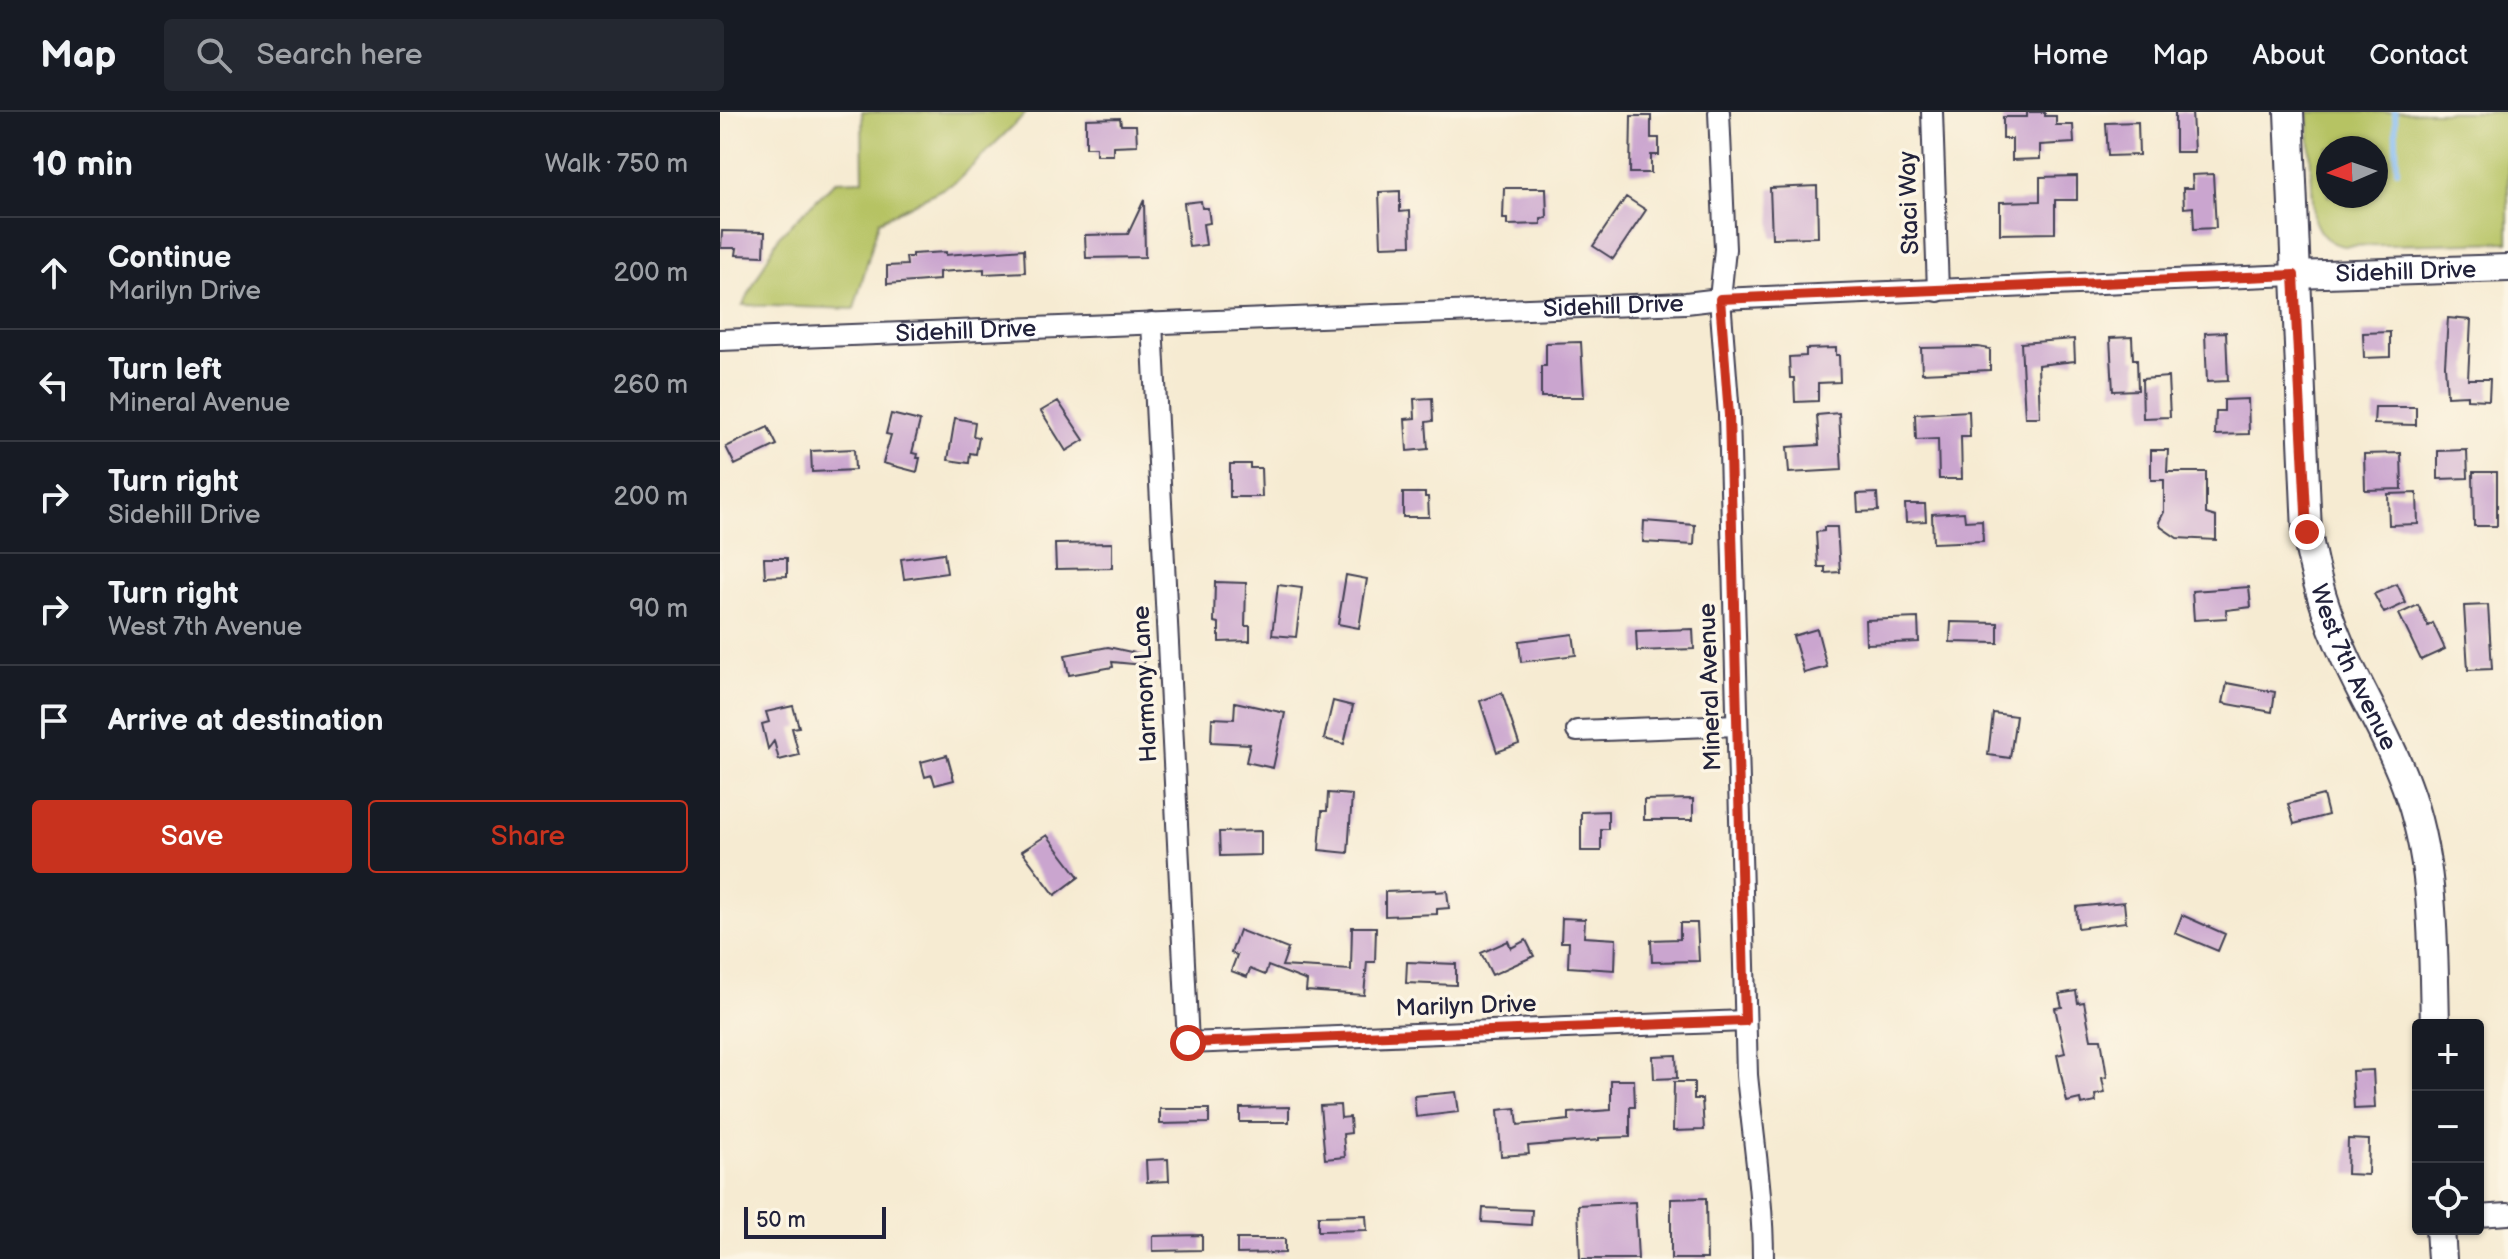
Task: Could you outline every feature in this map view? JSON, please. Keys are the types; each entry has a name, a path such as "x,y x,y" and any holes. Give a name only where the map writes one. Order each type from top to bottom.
{"main road":[{"name":"West 7th Avenue","path":"2289,112 2305,502 2311,558 2330,621 2394,757 2415,812 2430,902 2435,1019"},
{"path":"2440,1235 2442,1259"}],"street":[{"name":"Mineral Avenue","path":"1719,112 1725,249 1720,299 1729,415 1745,1021 1751,1121 1763,1213 1763,1259"},
{"name":"Staci Way","path":"1932,112 1938,291"},
{"name":"Sidehill Drive","path":"720,340 2508,268"},
{"name":"Harmony Lane","path":"1152,323 1188,1043"},
{"path":"1577,731 1737,725"},
{"name":"Marilyn Drive","path":"1188,1043 1745,1021"},
{"path":"2484,1216 2508,1214"}],"green space":[{"path":"862,112 1027,112 956,182 879,221 854,309 743,305 779,236 836,181 863,180"},
{"path":"2308,112 2508,112 2508,242 2343,246 2324,237 2314,219"}],"building":[{"path":"2027,112 2045,112 2045,116 2056,116 2056,125 2073,125 2074,143 2040,145 2040,159 2012,160 2012,139 2003,139 2003,117 2027,117"},
{"path":"2175,112 2192,112 2194,152 2175,152"},
{"path":"1631,116 1651,116 1651,138 1659,138 1659,155 1651,155 1651,173 1630,173"},
{"path":"1120,118 1121,125 1136,125 1137,145 1113,146 1113,155 1096,155 1096,147 1086,147 1086,119"},
{"path":"2138,122 2139,155 2108,156 2106,123"},
{"path":"2213,174 2216,228 2194,229 2193,207 2184,208 2183,188 2193,188 2192,175"},
{"path":"2077,176 2077,200 2055,200 2055,233 2000,234 2000,202 2040,201 2040,177"},
{"path":"1817,186 1818,237 1772,238 1770,188"},
{"path":"1504,188 1546,188 1547,218 1541,219 1541,224 1507,225 1507,219 1503,219"},
{"path":"1400,191 1400,212 1410,211 1411,245 1381,246 1379,192"},
{"path":"1626,197 1646,210 1613,259 1593,246"},
{"path":"1144,200 1145,257 1086,258 1085,235 1128,234"},
{"path":"1201,201 1202,208 1208,208 1210,223 1203,224 1206,245 1189,247 1184,203"},
{"path":"722,231 765,232 764,256 736,255 737,248 721,248"},
{"path":"1024,249 1025,272 984,274 984,269 939,272 939,280 887,284 887,266 907,265 906,257 912,257 912,254 946,252 946,255"},
{"path":"2448,318 2471,320 2468,379 2490,379 2489,400 2467,399 2467,395 2447,396"},
{"path":"2226,332 2228,381 2207,382 2205,333"},
{"path":"2390,332 2390,357 2364,358 2363,333"},
{"path":"2132,337 2133,359 2137,359 2138,390 2113,391 2110,338"},
{"path":"2074,339 2075,361 2038,365 2040,417 2025,417 2021,343"},
{"path":"1581,342 1584,397 1541,397 1541,366 1546,366 1546,343"},
{"path":"1836,348 1840,382 1818,383 1818,401 1795,402 1789,357 1806,356 1806,349"},
{"path":"1921,348 1990,349 1990,370 1922,373"},
{"path":"2168,377 2170,417 2143,418 2142,379"},
{"path":"1432,398 1433,421 1426,422 1428,449 1407,451 1405,419 1415,418 1414,399"},
{"path":"2248,399 2249,434 2215,435 2216,411 2224,411 2224,400"},
{"path":"1058,401 1084,440 1066,451 1041,411"},
{"path":"2375,407 2416,407 2416,425 2374,424"},
{"path":"1969,411 1970,437 1961,437 1962,479 1939,479 1938,439 1916,440 1915,414"},
{"path":"1839,413 1842,470 1789,473 1787,447 1819,445 1817,415"},
{"path":"891,414 920,421 912,453 920,458 917,472 883,463 891,435 886,434"},
{"path":"955,418 975,422 973,436 979,437 976,454 970,453 969,463 948,460"},
{"path":"768,427 777,445 735,465 726,447"},
{"path":"854,449 855,470 812,472 811,451"},
{"path":"2151,450 2168,450 2167,472 2206,472 2206,514 2216,517 2216,540 2177,538 2161,527 2164,480 2151,480"},
{"path":"2467,450 2468,478 2438,479 2438,451"},
{"path":"2401,453 2402,489 2365,490 2364,454"},
{"path":"1230,464 1250,464 1250,468 1261,468 1262,497 1230,497"},
{"path":"2473,472 2497,472 2497,526 2474,526"},
{"path":"1403,493 1425,493 1429,517 1403,517"},
{"path":"1877,493 1878,511 1858,512 1857,494"},
{"path":"2417,493 2418,524 2389,525 2388,494"},
{"path":"1905,504 1925,504 1926,521 1906,522"},
{"path":"1964,512 1965,521 1982,520 1983,541 1933,543 1932,514"},
{"path":"1644,521 1695,525 1694,545 1643,542"},
{"path":"1824,527 1837,527 1840,572 1825,573 1825,567 1818,567 1816,532 1824,531"},
{"path":"1112,543 1112,568 1056,569 1055,544"},
{"path":"944,553 947,573 904,579 901,559"},
{"path":"764,558 787,558 787,576 765,577"},
{"path":"1346,575 1367,579 1359,628 1338,624"},
{"path":"1215,582 1246,583 1245,626 1250,626 1250,641 1219,642 1219,623 1214,622"},
{"path":"2397,584 2406,603 2384,613 2374,594"},
{"path":"1278,585 1302,588 1296,637 1272,635"},
{"path":"2249,587 2251,607 2226,610 2227,618 2194,620 2192,591"},
{"path":"2418,605 2428,626 2433,623 2445,649 2421,660 2399,614"},
{"path":"2488,605 2492,669 2468,670 2464,606"},
{"path":"1918,618 1919,642 1866,644 1865,620"},
{"path":"1951,622 1998,623 1998,643 1950,642"},
{"path":"1693,629 1694,649 1637,651 1636,631"},
{"path":"1817,629 1827,667 1804,673 1793,636"},
{"path":"1573,634 1576,655 1521,662 1519,641"},
{"path":"1108,647 1145,655 1143,665 1112,662 1113,667 1069,675 1065,655"},
{"path":"2227,683 2275,692 2272,712 2223,703"},
{"path":"1502,693 1519,744 1497,752 1480,701"},
{"path":"1333,701 1353,706 1344,744 1324,739"},
{"path":"1235,702 1285,713 1273,768 1246,762 1250,744 1211,742 1212,718 1234,719"},
{"path":"793,706 799,727 792,728 799,755 779,760 774,741 768,749 762,724 769,722 766,712"},
{"path":"1993,713 2016,716 2010,758 1988,755"},
{"path":"947,755 954,780 935,785 932,775 925,777 921,762"},
{"path":"1328,793 1352,795 1348,853 1319,850 1322,811 1327,811"},
{"path":"2323,795 2328,815 2294,824 2288,804"},
{"path":"1693,799 1693,820 1644,820 1644,800"},
{"path":"1608,811 1608,829 1601,829 1601,851 1581,851 1581,812"},
{"path":"1261,831 1261,855 1220,856 1219,832"},
{"path":"1047,835 1079,877 1055,895 1022,851"},
{"path":"1447,891 1449,908 1437,909 1437,914 1385,916 1385,892"},
{"path":"2124,902 2126,922 2078,928 2076,907"},
{"path":"2182,915 2225,934 2218,951 2175,933"},
{"path":"1562,918 1585,919 1584,937 1616,939 1615,970 1568,967 1569,942 1561,942"},
{"path":"1680,923 1697,923 1699,961 1652,962 1651,940 1680,939"},
{"path":"1352,927 1376,927 1375,962 1367,962 1364,995 1306,991 1307,981 1268,966 1265,975 1250,969 1247,977 1231,971 1237,955 1231,953 1239,930 1288,949 1282,966 1351,970"},
{"path":"1526,940 1534,956 1492,975 1481,953 1508,941 1511,948"},
{"path":"1407,962 1456,964 1456,985 1406,983"},
{"path":"2076,991 2078,1003 2084,1002 2091,1039 2101,1039 2107,1077 2102,1078 2105,1093 2095,1095 2096,1102 2081,1105 2080,1099 2067,1102 2057,1055 2065,1053 2055,1008 2062,1007 2059,994"},
{"path":"1676,1055 1677,1078 1654,1079 1653,1056"},
{"path":"2373,1070 2375,1108 2354,1109 2352,1071"},
{"path":"1611,1080 1634,1080 1635,1107 1630,1107 1630,1137 1528,1146 1529,1154 1501,1156 1498,1110 1516,1108 1518,1125 1569,1120 1569,1113 1611,1110"},
{"path":"1674,1082 1694,1082 1694,1099 1702,1099 1704,1130 1673,1131"},
{"path":"1456,1092 1459,1112 1416,1117 1414,1096"},
{"path":"1340,1105 1341,1118 1350,1117 1351,1133 1343,1134 1345,1157 1325,1159 1320,1106"},
{"path":"1289,1107 1289,1122 1240,1122 1240,1108"},
{"path":"1160,1109 1209,1109 1209,1123 1160,1124"},
{"path":"2348,1139 2369,1140 2368,1175 2347,1174"},
{"path":"1168,1159 1169,1181 1147,1182 1146,1160"},
{"path":"1706,1198 1707,1259 1671,1259 1671,1199"},
{"path":"1635,1202 1638,1259 1580,1259 1578,1205"},
{"path":"1483,1208 1532,1210 1531,1225 1482,1222"},
{"path":"1366,1215 1367,1230 1318,1231 1318,1216"},
{"path":"1202,1235 1202,1250 1153,1251 1153,1236"},
{"path":"1237,1239 1285,1239 1285,1253 1237,1254"}],"waterway":[{"path":"2395,112 2397,170"}],"route":[{"path":"1188,1043 1745,1021 1729,415 1720,299 2294,275 2307,532"}]}
